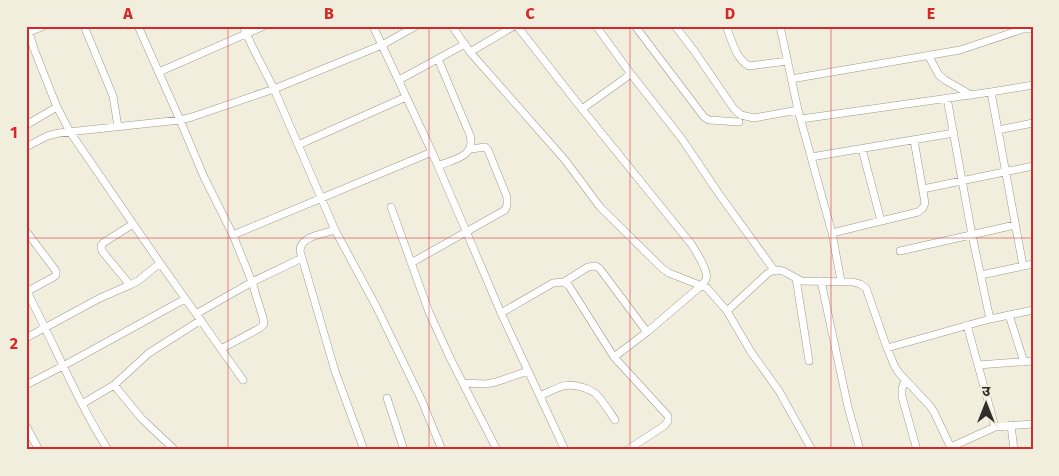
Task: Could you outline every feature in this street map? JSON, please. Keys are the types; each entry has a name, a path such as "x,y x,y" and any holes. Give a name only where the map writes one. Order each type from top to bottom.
{"street":[{"path":"44,26 28,29 57,107 70,132 243,380"},
{"path":"84,26 113,96 118,127"},
{"path":"138,26 204,177 233,235 252,282 263,318 264,324 260,328 221,349"},
{"path":"243,26 274,89 335,230 376,306 422,401 442,450"},
{"path":"159,72 264,26"},
{"path":"374,26 432,152 500,313 565,450"},
{"path":"26,147 47,136 59,133 180,120 192,117 274,89 382,45 416,26"},
{"path":"452,26 470,52 565,160 600,207 663,269 707,288 727,310 750,352 779,391 812,450"},
{"path":"470,52 515,26 692,245 706,271 706,280 702,285 647,332 614,357"},
{"path":"596,26 682,139 774,270"},
{"path":"635,26 704,117 709,120 739,122"},
{"path":"675,26 734,109 741,115 754,118 798,110"},
{"path":"726,26 738,57 748,66 788,61"},
{"path":"780,26 798,110 832,233 841,282"},
{"path":"791,79 960,50 1023,29 1033,29"},
{"path":"398,80 464,44"},
{"path":"928,55 939,75 971,95"},
{"path":"438,59 472,142 471,149 465,155 438,166"},
{"path":"582,109 631,74"},
{"path":"801,119 991,92 1033,84"},
{"path":"991,92 1023,266"},
{"path":"298,145 406,97"},
{"path":"947,98 972,235 990,319"},
{"path":"26,126 57,107"},
{"path":"998,130 1033,123"},
{"path":"812,158 954,133"},
{"path":"832,233 918,212 923,208 925,203 914,140"},
{"path":"411,264 504,210 507,205 507,197 488,150 485,147 471,149"},
{"path":"862,149 882,221"},
{"path":"233,235 432,152"},
{"path":"923,189 1033,166"},
{"path":"391,207 429,312 497,450"},
{"path":"130,285 102,251 101,246 133,224"},
{"path":"900,252 1015,225"},
{"path":"335,230 308,238 300,246 335,371 364,450"},
{"path":"26,231 56,271 56,275 52,278 27,291 82,404 108,450"},
{"path":"82,404 114,385 149,353 198,317 252,282 302,258"},
{"path":"26,338 100,298 130,285 160,263"},
{"path":"981,275 1033,264"},
{"path":"500,313 553,283 564,282 588,267 596,266 647,332"},
{"path":"727,310 768,273 774,270 782,270 802,280 860,284 866,288 895,367 930,406 952,448 995,427 1033,424"},
{"path":"796,278 809,361"},
{"path":"821,281 848,407 860,450"},
{"path":"564,282 569,286 614,357 668,416 668,421 664,426 627,450"},
{"path":"26,385 186,299"},
{"path":"887,348 990,319 1033,310"},
{"path":"1009,315 1024,362"},
{"path":"968,325 995,427"},
{"path":"978,365 1033,361"},
{"path":"463,383 486,384 528,371"},
{"path":"905,379 902,397 917,450"},
{"path":"114,385 142,419 175,450"},
{"path":"540,396 563,386 576,385 591,390 596,394 615,420"},
{"path":"387,398 404,450"},
{"path":"1011,425 1014,450"},
{"path":"26,426 39,450"}]}
